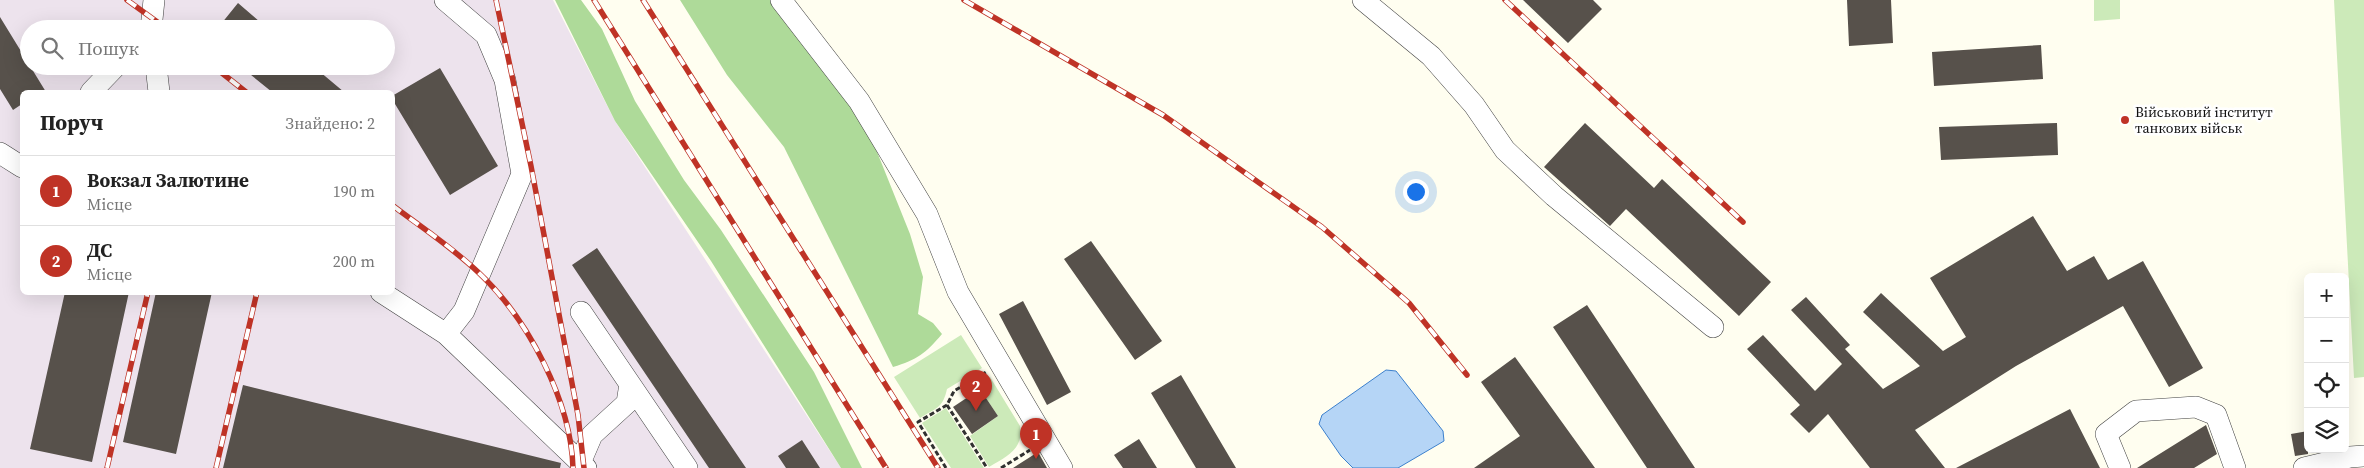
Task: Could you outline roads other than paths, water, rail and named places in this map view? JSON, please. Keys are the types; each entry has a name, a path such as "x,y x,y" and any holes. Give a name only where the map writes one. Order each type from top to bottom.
{"street":[{"path":"153,20 154,0"},
{"path":"445,0 486,35 505,80 522,174 464,311 446,334"},
{"path":"781,0 859,101 927,214 958,292 1062,468"},
{"path":"1363,0 1431,56 1474,105 1505,150 1554,196 1713,327"},
{"path":"93,90 107,75"},
{"path":"157,75 159,90"},
{"path":"0,153 20,166"},
{"path":"386,295 446,334 583,465 592,435 627,403 630,384"},
{"path":"581,312 687,468"},
{"path":"2120,468 2106,434 2136,411 2196,407 2216,415 2235,468"},
{"path":"2304,468 2350,457 2364,456"}],"water":[{"path":"1386,370 1396,371 1443,431 1444,441 1398,468 1353,468 1341,456 1319,424 1322,415"}],"railway":[{"path":"127,0 155,20"},
{"path":"496,0 531,166 578,415 584,468"},
{"path":"594,0 886,468"},
{"path":"643,0 938,468"},
{"path":"964,0 1163,115 1322,227 1409,303 1467,375"},
{"path":"1505,0 1743,222"},
{"path":"224,75 243,90"},
{"path":"395,207 469,264 497,292 514,313 530,337 555,389 570,442 573,468"},
{"path":"107,468 147,295"},
{"path":"216,468 256,295"}],"place":[{"name":"Військовий інститут танкових військ","path":"2125,120"},
{"name":"ДС","path":"976,411"},
{"name":"Вокзал Залютине","path":"1036,459"}]}
